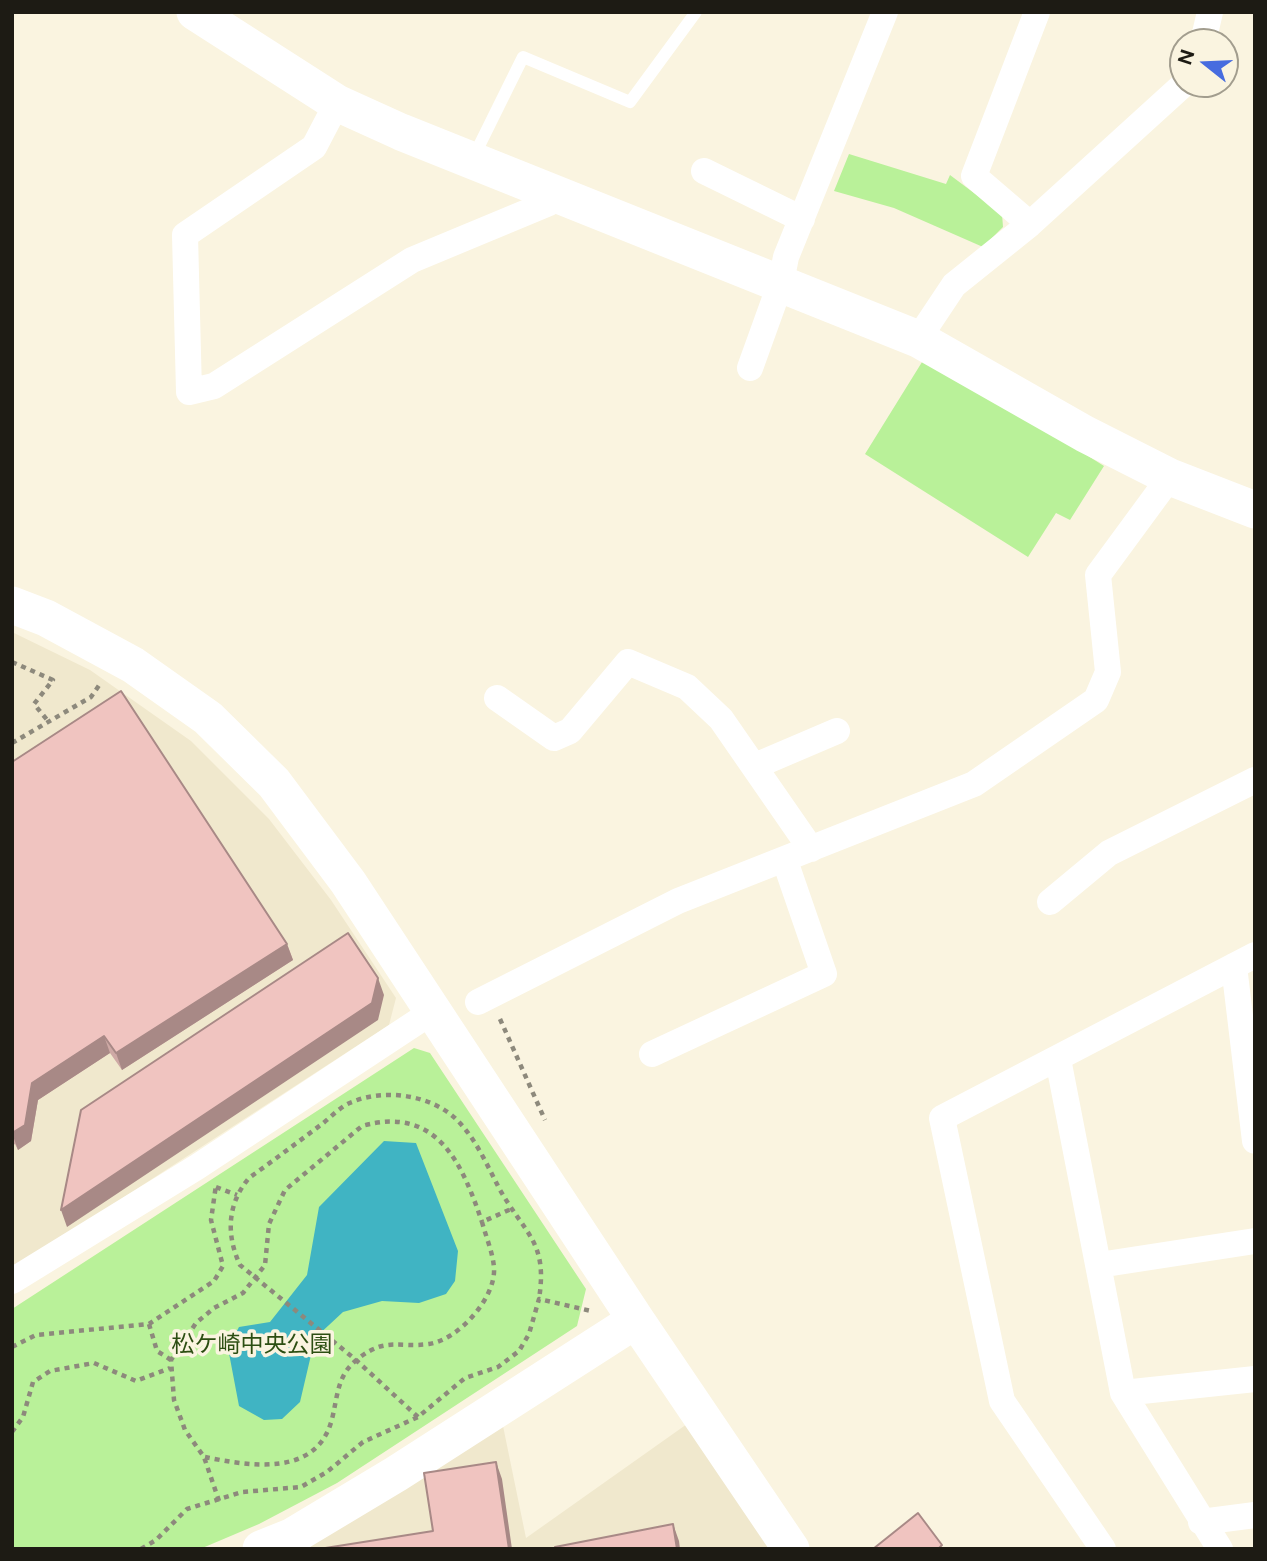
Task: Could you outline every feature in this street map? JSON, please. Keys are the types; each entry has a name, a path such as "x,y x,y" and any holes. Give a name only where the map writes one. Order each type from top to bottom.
{"street":[{"path":"750,368 781,282 786,257 885,12"},
{"path":"1030,224 974,176 1037,12"},
{"path":"197,13 337,103 918,339 1085,434 1170,477 1255,510"},
{"path":"918,339 954,285 1030,224 1169,98"},
{"path":"337,103 314,147 185,235 189,392 214,386 412,260 549,203 556,192"},
{"path":"704,171 802,219"},
{"path":"488,1009 678,901 785,861 974,784 1096,700 1108,672 1098,575 1170,477"},
{"path":"12,605 46,618 133,665 208,718 274,783 348,882 435,1010 636,1320 791,1549"},
{"path":"497,698 554,738 570,731 628,662 687,687 721,719 811,849"},
{"path":"755,766 837,731"},
{"path":"1050,902 1109,853 1255,780"},
{"path":"652,1054 824,974 785,861"},
{"path":"1103,1549 1002,1401 942,1118 1244,960 1255,1141"},
{"path":"12,1281 197,1167 435,1010"},
{"path":"1058,1059 1124,1393 1220,1549"},
{"path":"1099,1265 1255,1241"},
{"path":"261,1549 290,1537 396,1474 636,1320"},
{"path":"1124,1393 1255,1379"},
{"path":"1201,1522 1255,1515"}],"lane":[{"path":"472,160 523,57 630,102 696,12"}],"path":[{"path":"12,662 53,680 34,704 48,721"},
{"path":"12,735 14,742 91,697 98,691 102,680"},
{"path":"488,1009 546,1122"},
{"path":"141,1549 156,1540 187,1509 242,1492 301,1487 327,1472 363,1442 418,1417 465,1378 498,1367 520,1351 530,1334 539,1299 541,1256 511,1209 472,1138 456,1119 431,1103 402,1095 382,1094 350,1102 249,1178 237,1195 230,1218 231,1242 240,1265 349,1354 418,1417"},
{"path":"204,1457 268,1467 287,1463 308,1452 328,1431 340,1381 356,1360 375,1346 432,1344 456,1331 477,1314 489,1292 494,1270 472,1192 446,1145 419,1128 377,1122 350,1133 285,1190 269,1224 265,1265 243,1293 214,1308 197,1323 171,1360 174,1400 185,1430 204,1457 219,1501"},
{"path":"12,1347 36,1335 149,1324 219,1276 223,1266 211,1220 217,1179"},
{"path":"216,1187 237,1195"},
{"path":"482,1222 511,1209"},
{"path":"539,1299 593,1311"},
{"path":"149,1324 157,1351 171,1360"},
{"path":"12,1432 23,1417 33,1382 50,1370 94,1363 136,1381 170,1368"}],"shaded area":[{"path":"12,632 90,670 191,741 269,819 331,900 396,998 389,1025 12,1270"},
{"path":"687,1424 775,1549 295,1549 503,1426 526,1538"}],"green space":[{"path":"849,154 946,184 950,175 1002,214 1003,227 983,247 894,208 834,191"},
{"path":"927,354 1104,466 1070,520 1056,513 1028,557 865,454"},
{"name":"松ケ崎中央公園","path":"414,1048 430,1053 586,1289 577,1326 337,1483 259,1524 200,1549 12,1549 12,1309"}],"water":[{"path":"384,1141 416,1143 458,1251 455,1281 446,1294 419,1303 382,1301 343,1312 315,1338 300,1402 282,1419 264,1420 239,1406 228,1348 239,1327 270,1322 307,1275 319,1207"}],"building":[{"path":"121,691 287,944 116,1053 104,1036 32,1083 25,1125 12,1133 12,762"},
{"path":"348,933 378,978 372,1003 61,1210 81,1110"},
{"path":"496,1462 509,1549 319,1549 433,1531 424,1473"},
{"path":"918,1513 942,1545 938,1549 873,1549"},
{"path":"673,1524 677,1549 555,1549 555,1547"}]}
